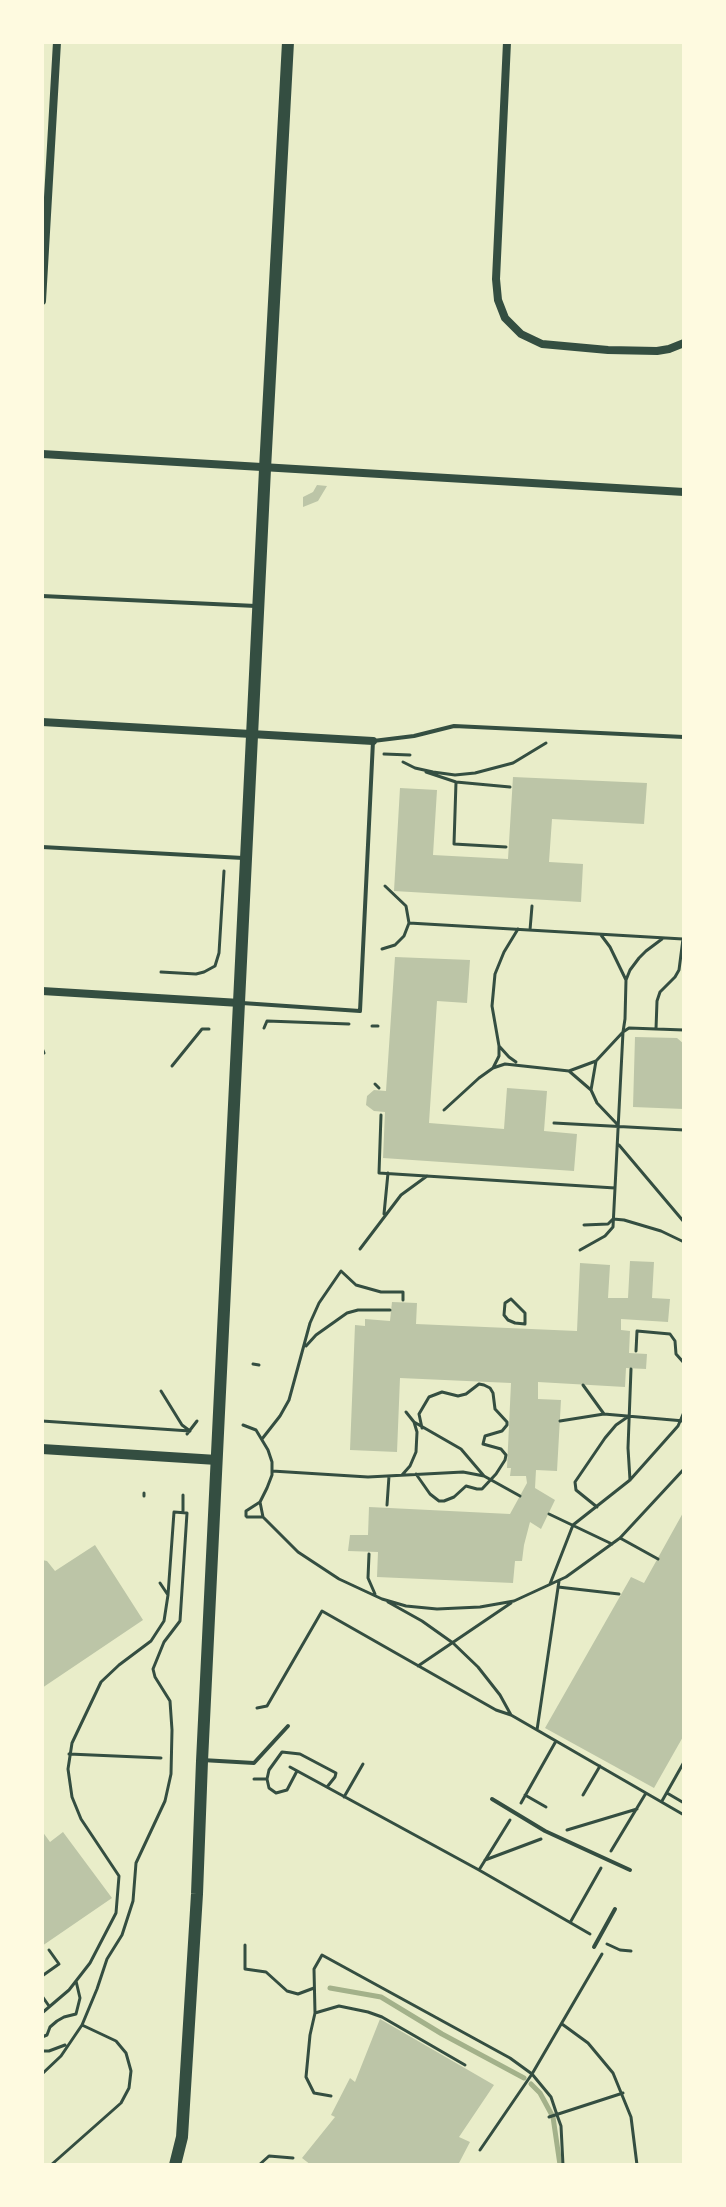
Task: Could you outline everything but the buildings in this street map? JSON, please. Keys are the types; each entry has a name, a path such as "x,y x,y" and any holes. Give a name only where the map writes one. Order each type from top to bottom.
{"main road":[{"path":"175,2165 182,2137 197,1894 288,42"}],"street":[{"path":"42,301 57,42"},
{"path":"507,42 496,279 498,300 505,318 533,341 573,347 657,351 684,343"},
{"path":"42,454 684,492"},
{"path":"42,722 373,741"},
{"path":"42,991 240,1003"},
{"path":"42,1449 217,1460"}],"lane":[{"path":"42,596 258,606"},
{"path":"240,1003 360,1011 373,741 414,736 454,726 684,737"},
{"path":"42,847 247,859"},
{"path":"202,1760 254,1763 288,1726"},
{"path":"492,1799 545,1831 630,1870"},
{"path":"594,1947 615,1909"}],"path":[{"path":"415,768 455,775 485,771 513,763 546,743"},
{"path":"384,754 410,755"},
{"path":"403,762 456,782 510,787"},
{"path":"456,782 454,844 506,847"},
{"path":"161,972 196,974 215,966 219,953 224,871"},
{"path":"382,949 395,945 404,936 409,923 406,906 385,886"},
{"path":"530,930 532,906"},
{"path":"409,923 684,939"},
{"path":"656,1029 660,992 679,970 684,927"},
{"path":"493,1068 499,1056 492,1006 495,974 518,929"},
{"path":"600,934 626,980"},
{"path":"580,1250 605,1236 613,1227 626,980 646,951 665,938"},
{"path":"264,1028 267,1021 349,1024"},
{"path":"372,1026 378,1026"},
{"path":"444,1110 479,1078 505,1064 569,1071 596,1061 629,1028 684,1030"},
{"path":"172,1066 202,1029 209,1029"},
{"path":"499,1046 519,1064"},
{"path":"591,1090 596,1061"},
{"path":"569,1071 591,1090 597,1103 616,1121 618,1127"},
{"path":"381,1115 379,1173 615,1188"},
{"path":"554,1123 684,1130"},
{"path":"618,1144 684,1222"},
{"path":"384,1215 388,1173"},
{"path":"360,1249 401,1195 427,1176"},
{"path":"584,1225 608,1224 613,1219"},
{"path":"613,1219 642,1224 684,1242"},
{"path":"262,1439 289,1400 319,1303 341,1271 356,1285 381,1292 403,1292 403,1300"},
{"path":"511,1299 525,1313 525,1324 508,1320 504,1315 505,1303 511,1299"},
{"path":"303,1350 316,1335 347,1313 390,1310"},
{"path":"636,1351 637,1331 670,1334 675,1341 676,1354 684,1363"},
{"path":"253,1364 259,1365"},
{"path":"630,1480 631,1369"},
{"path":"416,1474 439,1501 454,1497 466,1486 482,1489 506,1455 501,1449 483,1444 483,1439 502,1431 507,1422 495,1409 490,1388 479,1384 466,1394 458,1396 442,1392 429,1397 419,1414 422,1428"},
{"path":"583,1385 604,1414"},
{"path":"161,1391 188,1432"},
{"path":"406,1412 422,1428 461,1449 484,1476"},
{"path":"550,1584 573,1525 630,1480 678,1426 684,1412"},
{"path":"560,1421 604,1414 682,1420"},
{"path":"597,1507 576,1490 575,1482 605,1438 629,1416"},
{"path":"251,1420 272,1462 272,1471 260,1502 246,1511 246,1516 263,1517"},
{"path":"42,1421 188,1432"},
{"path":"188,1432 197,1421"},
{"path":"402,1475 416,1452 414,1422"},
{"path":"243,1425 256,1430"},
{"path":"684,1470 684,1509"},
{"path":"418,1666 514,1601 559,1581 612,1544 684,1470"},
{"path":"272,1471 368,1477 463,1472 484,1476 520,1496"},
{"path":"387,1505 389,1476"},
{"path":"42,2074 61,2056 82,2025 107,1959 122,1935 133,1901 136,1863 165,1801 171,1774 170,1701 153,1669 164,1642 180,1621 185,1513 183,1495"},
{"path":"260,1502 263,1517 319,1568 422,1621 453,1643 478,1667 511,1715"},
{"path":"42,2013 69,1990 90,1963 116,1913 119,1876 75,1808 69,1785 69,1754 77,1729 101,1682 151,1641 164,1621 174,1512 185,1513"},
{"path":"549,1514 612,1544"},
{"path":"620,1538 658,1559"},
{"path":"369,1554 368,1578 371,1589 380,1598 406,1606 437,1609 480,1607 514,1601"},
{"path":"537,1730 559,1581"},
{"path":"160,1583 168,1595"},
{"path":"558,1587 619,1594"},
{"path":"257,1708 267,1706 322,1611 684,1815"},
{"path":"520,1804 556,1741"},
{"path":"297,1771 287,1790 281,1793 272,1791 267,1779 269,1770 282,1752 300,1754 336,1773 327,1787"},
{"path":"69,1754 161,1758"},
{"path":"661,1802 684,1762"},
{"path":"344,1797 363,1764"},
{"path":"583,1795 600,1766"},
{"path":"290,1767 608,1944 631,1951"},
{"path":"254,1779 267,1779"},
{"path":"611,1851 646,1793"},
{"path":"667,1793 684,1803"},
{"path":"525,1795 546,1807"},
{"path":"479,1870 510,1820"},
{"path":"570,1922 603,1865"},
{"path":"480,2150 532,2074 608,1944"},
{"path":"245,1945 245,1969 266,1972 287,1991 298,1994 314,1988"},
{"path":"42,1976 59,1964 49,1950"},
{"path":"331,2096 314,2093 306,2077 315,2013 314,1969 322,1955 510,2058 532,2074 551,2097 561,2126 563,2165"},
{"path":"42,2037 57,2021 76,2014 80,1998 76,1981"},
{"path":"42,1996 49,2006"},
{"path":"315,2013 339,2006 368,2012 465,2065"},
{"path":"562,2024 588,2043 613,2073 631,2117 637,2165"},
{"path":"51,2165 121,2103 129,2088 131,2071 126,2053 116,2041 82,2025"},
{"path":"42,2051 69,2044"},
{"path":"549,2117 623,2093"},
{"path":"259,2165 269,2156 293,2158"}],"waterway":[{"path":"330,1988 381,1997 524,2078"},
{"path":"531,2084 540,2093 553,2117 560,2165"}]}
